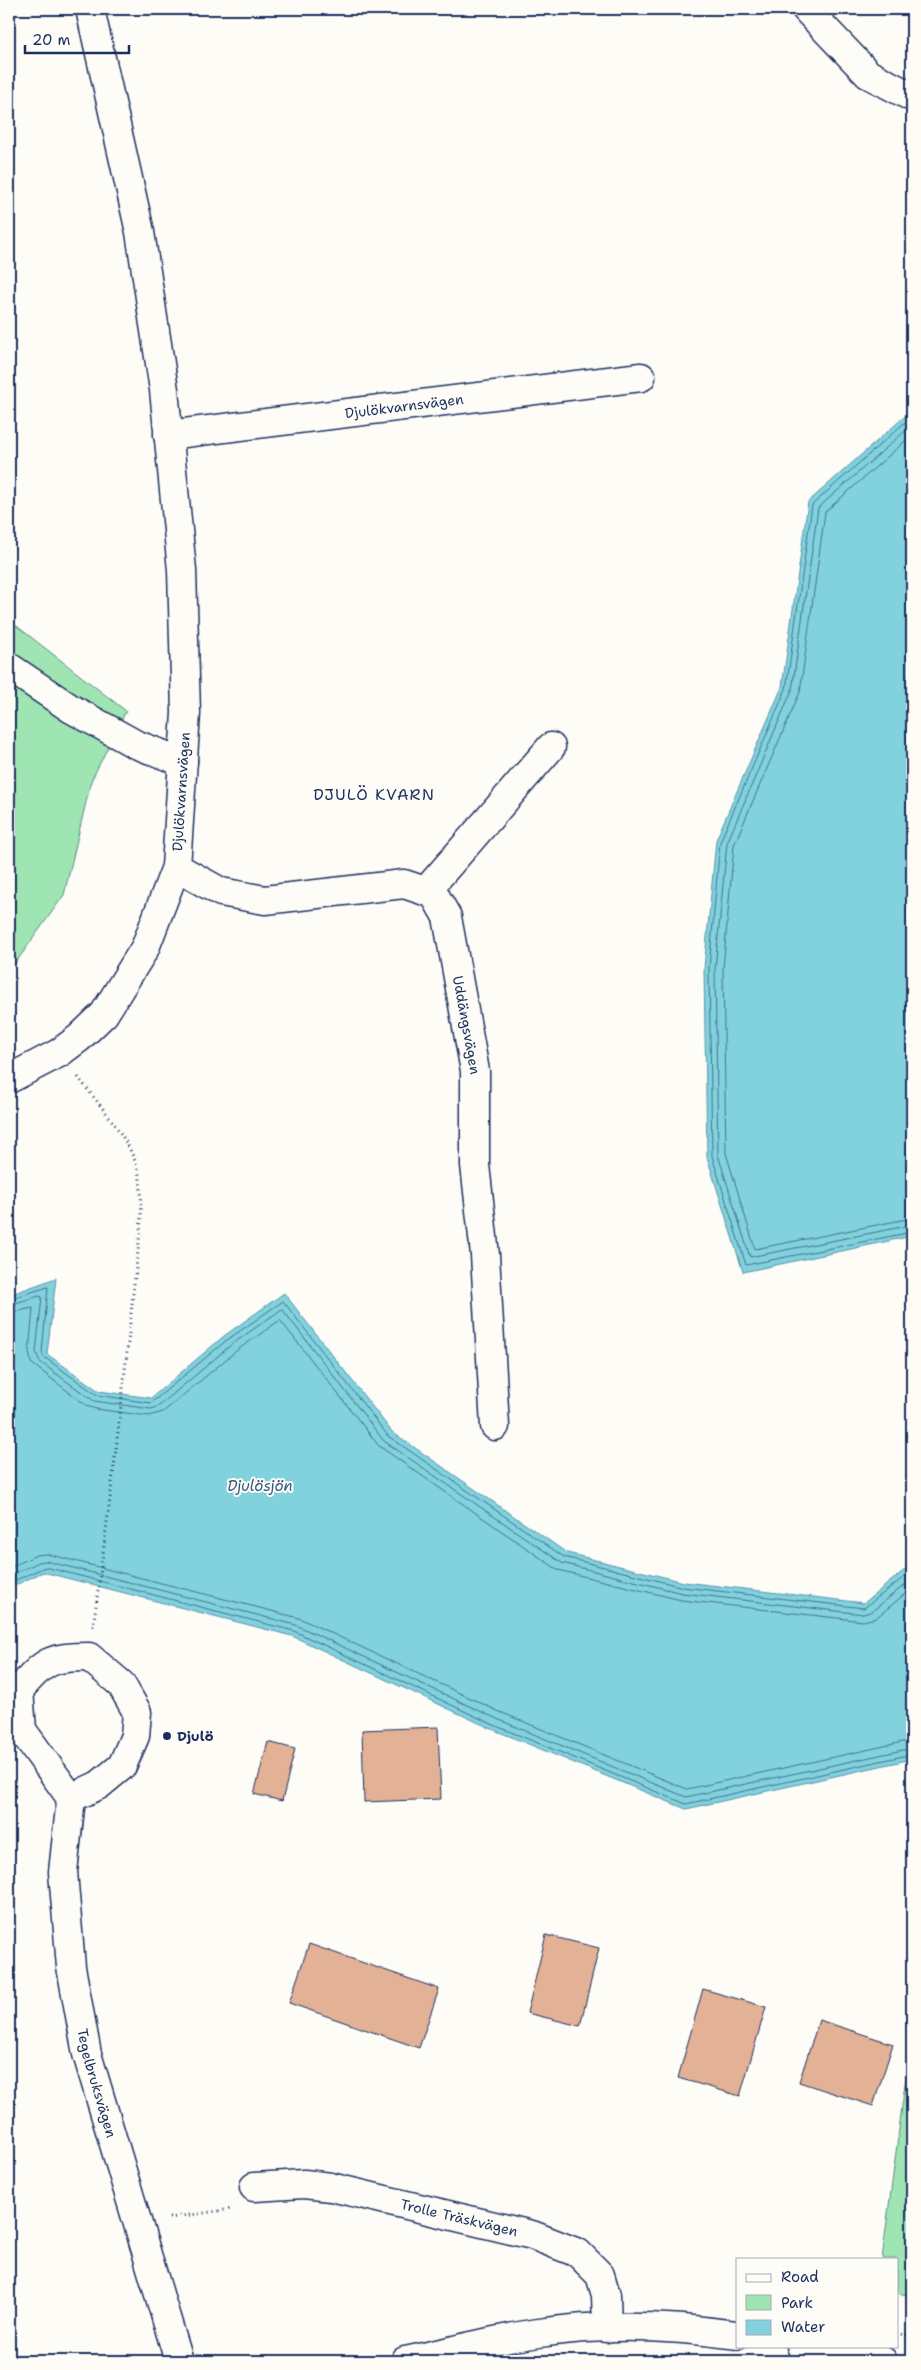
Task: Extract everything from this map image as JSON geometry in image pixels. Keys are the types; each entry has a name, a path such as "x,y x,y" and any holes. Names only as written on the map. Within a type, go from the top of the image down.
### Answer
{"street":[{"name":"Djulökvarnsvägen","path":"9,1079 59,1053 79,1038 104,1014 145,948 176,867 186,713 182,570 164,390 140,232 92,9"},
{"path":"806,9 868,74 912,97"},
{"name":"Djulökvarnsvägen","path":"168,435 641,377"},
{"path":"9,667 70,708 134,744 183,762"},
{"path":"426,892 550,747"},
{"name":"Uddängsvägen","path":"176,867 221,892 265,900 404,884 434,894 447,917 475,1071 475,1165 485,1254 495,1426"},
{"path":"66,1657 89,1657 121,1684 137,1712 135,1736 122,1766 99,1785 71,1798 22,1730 19,1690 42,1665 66,1657"},
{"name":"Tegelbruksvägen","path":"71,1798 63,1872 71,1967 87,2054 179,2361"},
{"name":"Trolle Träskvägen","path":"254,2187 304,2184 331,2187 532,2235 566,2248 586,2260 600,2275 606,2295 607,2328"},
{"path":"405,2361 540,2332 607,2328 704,2330 736,2335"},
{"path":"812,2348 883,2361"}],"path":[{"path":"59,1053 120,1134 132,1154 140,1180 140,1215 121,1419 89,1657"},
{"path":"138,2227 178,2216 254,2206 254,2187"},
{"path":"898,2334 912,2336"}],"green space":[{"path":"9,620 126,711 91,781 64,895 9,972"},
{"path":"912,2030 912,2296 898,2293 898,2258 882,2258"}],"water":[{"path":"912,410 912,1236 743,1272 707,1157 704,969 716,840 782,687 808,502"},
{"name":"Djulösjön","path":"56,1278 47,1354 99,1391 151,1398 224,1336 284,1293 392,1432 567,1553 684,1582 864,1603 912,1564 912,1759 686,1809 492,1729 292,1636 43,1572 9,1588 9,1295"}],"building":[{"path":"438,1727 441,1799 364,1802 362,1730"},
{"path":"268,1742 295,1749 282,1801 254,1794"},
{"path":"546,1935 599,1948 580,2026 527,2013"},
{"path":"309,1944 439,1989 419,2048 289,2003"},
{"path":"703,1989 766,2007 740,2096 678,2078"},
{"path":"819,2020 893,2044 873,2106 799,2082"}],"place":[{"name":"Djulö","path":"167,1736"}],"district":[{"name":"DJULÖ KVARN","path":"374,794"}]}
